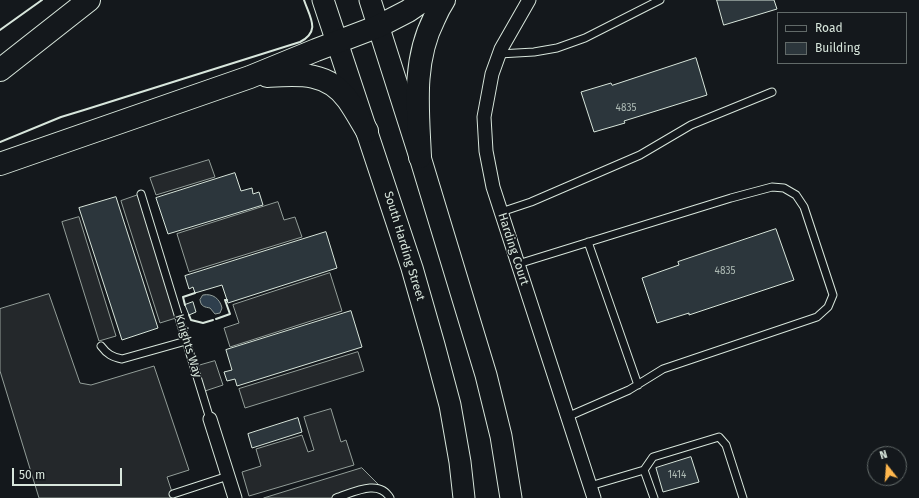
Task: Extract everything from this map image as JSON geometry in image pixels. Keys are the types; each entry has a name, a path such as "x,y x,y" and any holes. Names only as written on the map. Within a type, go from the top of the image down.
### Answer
{"highway":[{"path":"0,70 89,0"},
{"path":"0,164 250,77 379,26 408,11 424,0"},
{"path":"420,158 417,89 421,54 429,28 444,0"},
{"path":"250,77 291,74 325,79 348,99 367,131"}],"main road":[{"name":"South Harding Street","path":"323,0 412,268 450,405 460,462 464,498"},
{"path":"370,0 486,375 501,436 511,498"}],"street":[{"name":"Harding Court","path":"529,0 499,54 492,74 484,117 486,151 493,187 592,492"},
{"name":"Knights Way","path":"210,419 235,498"}],"lane":[{"path":"499,54 534,52 557,48 585,38 660,0"},
{"path":"501,212 531,202 640,155 691,125 772,92"},
{"path":"518,264 731,198 772,187 784,188 796,195 804,207 833,295 828,307 817,317 663,369 638,385 598,405 568,417"},
{"name":"Knights Way","path":"140,194 210,419"},
{"path":"588,242 638,385"},
{"path":"101,346 106,353 113,357 122,359 186,340"},
{"path":"592,492 644,470 653,457 719,437 726,445 743,498"},
{"path":"644,470 654,498"},
{"path":"173,494 228,476"},
{"path":"336,498 370,488 379,488 387,493 390,498"}],"shaded area":[{"path":"209,160 215,177 156,195 150,178"},
{"path":"141,194 179,317 160,323 121,201"},
{"path":"278,202 284,220 295,217 302,237 189,272 177,234"},
{"path":"79,217 116,336 99,341 62,222"},
{"path":"330,273 342,311 230,347 224,328 239,323 233,305"},
{"path":"49,294 80,383 91,385 154,366 189,470 167,477 174,498 39,498 0,371 0,309"},
{"path":"358,352 364,371 245,408 239,389"},
{"path":"215,361 223,385 202,392 194,367"},
{"path":"331,409 341,442 346,440 354,465 249,496 242,472 261,466 256,449 302,435 308,452 314,450 304,417"},
{"path":"362,468 387,493 379,488 336,498 264,498"}],"water":[{"path":"203,295 210,295 218,299 222,308 220,313 215,314 210,308 202,305 200,300"}],"building":[{"path":"717,0 774,0 777,9 724,25"},
{"path":"696,58 707,95 594,132 581,92 611,83 612,85"},
{"path":"235,173 241,191 252,188 253,194 259,192 263,205 168,234 156,198"},
{"path":"116,197 158,328 122,340 79,208"},
{"path":"776,229 794,280 689,315 689,313 657,323 642,278 679,265 678,262"},
{"path":"326,232 337,268 228,303 222,285 195,293 193,287 189,289 185,276"},
{"path":"193,302 196,312 189,315 185,305"},
{"path":"351,311 362,347 237,386 235,379 227,381 224,372 232,370 226,350"},
{"path":"298,418 302,432 252,448 248,434"},
{"path":"691,457 699,482 663,492 656,468"}],"wall":[{"path":"0,30 42,0"},
{"path":"0,142 61,117 300,42 306,38 312,29 311,18 304,0"},
{"path":"185,305 183,297 195,293"},
{"path":"216,319 230,314 225,300 227,300"},
{"path":"189,315 191,320 203,323 213,320"}]}
